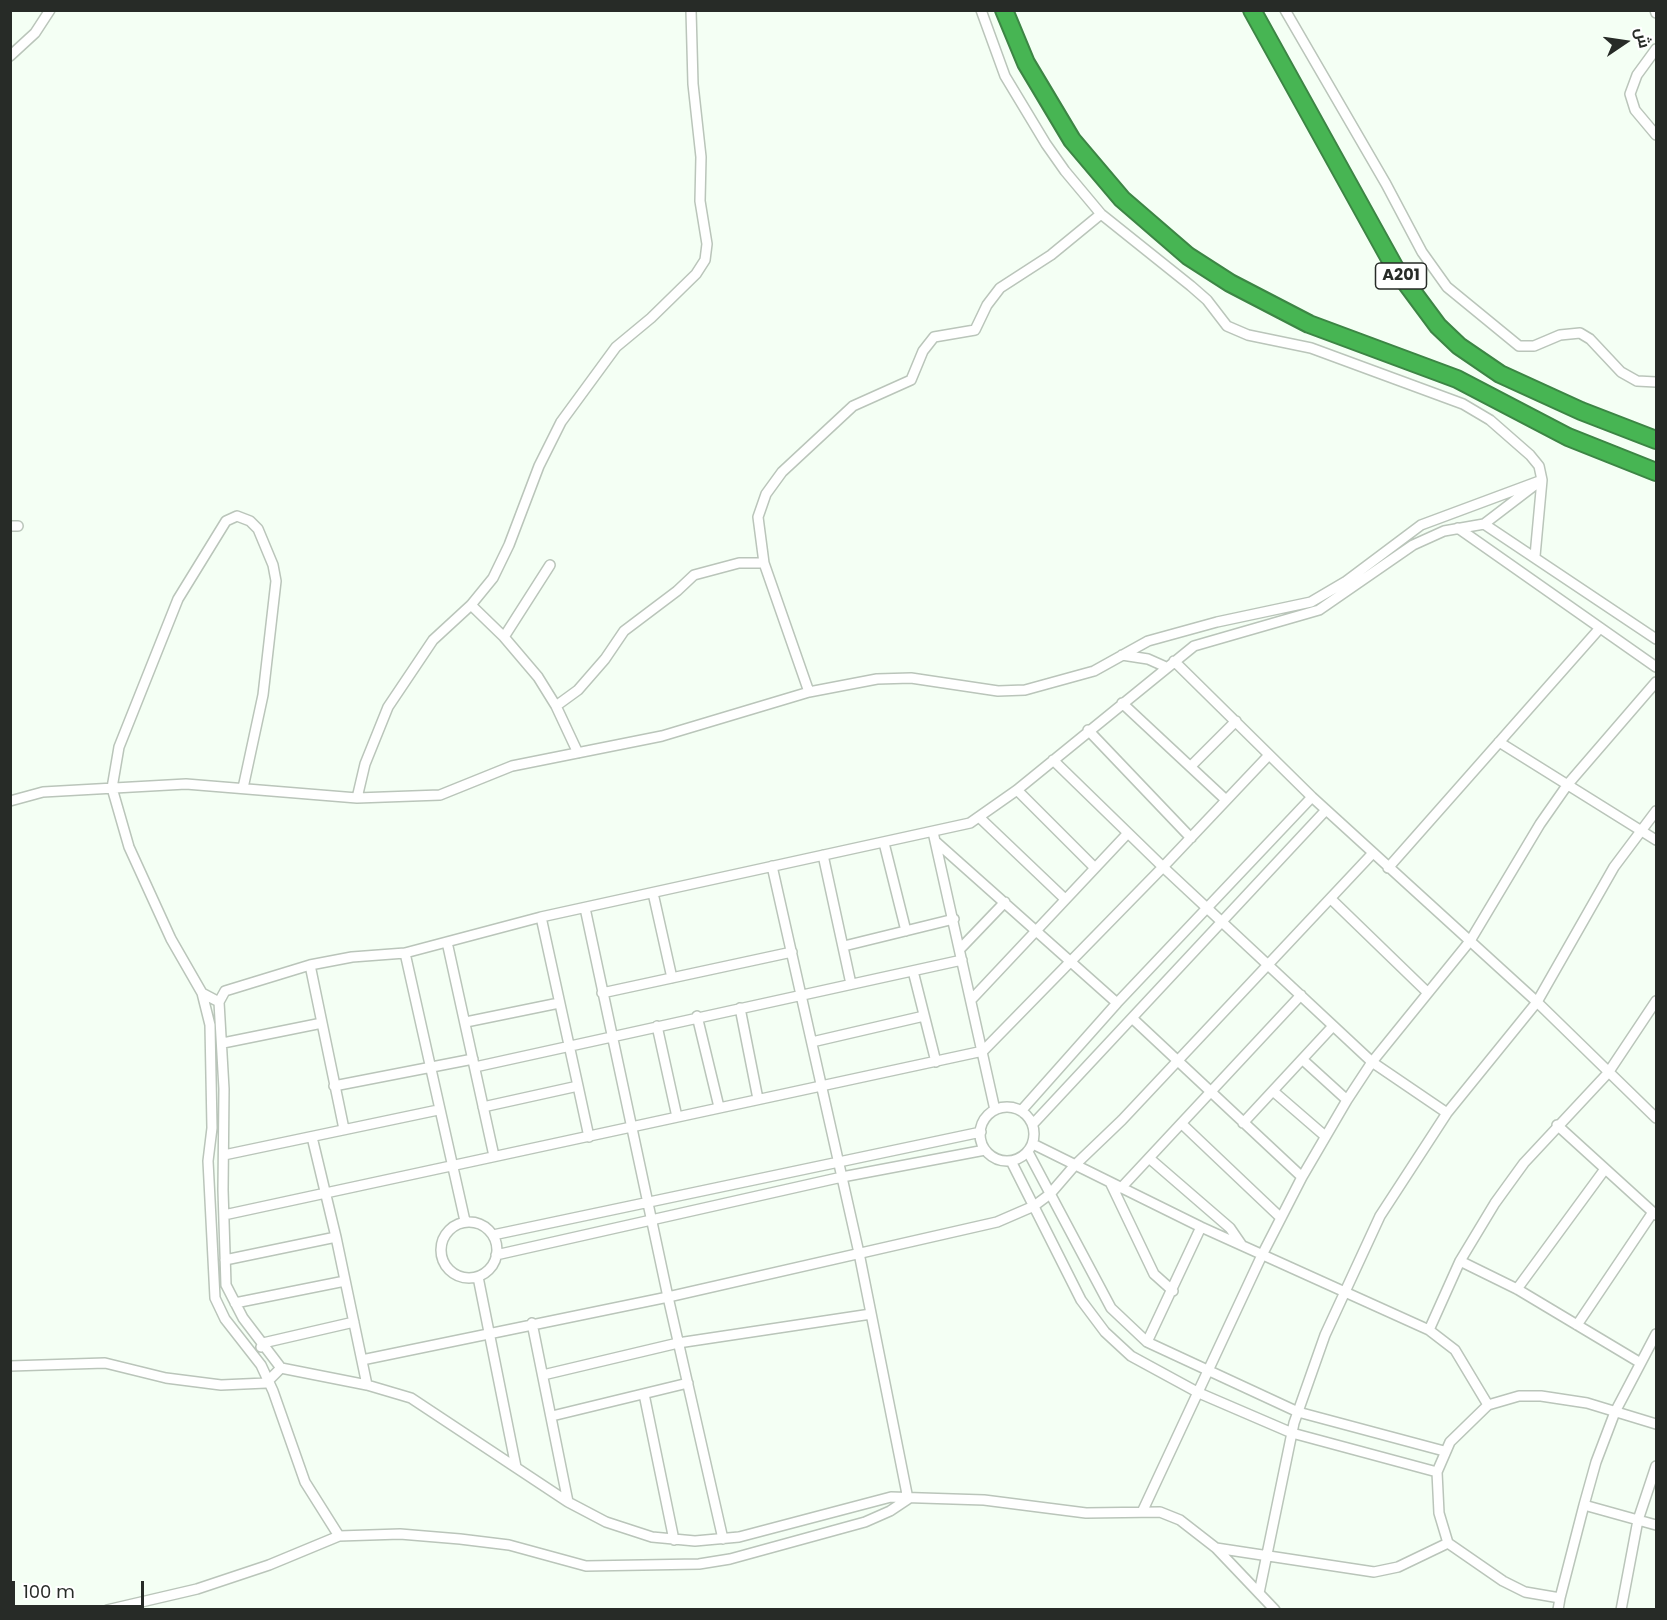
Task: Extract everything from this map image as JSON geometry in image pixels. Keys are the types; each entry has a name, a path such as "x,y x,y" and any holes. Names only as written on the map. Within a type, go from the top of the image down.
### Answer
{"highway":[{"path":"1004,10 1026,63 1072,140 1122,199 1188,256 1230,283 1309,324 1457,379 1568,437 1656,472"},
{"name":"A201","path":"1252,10 1395,268 1438,326 1459,346 1500,374 1581,411 1656,440"}],"street":[{"path":"10,56 35,33 50,10"},
{"path":"357,798 365,764 388,707 433,640 471,605 487,587 501,565 538,466 561,422 616,347 651,318 696,274 705,260 707,244 700,201 701,157 693,84 691,10"},
{"path":"981,10 1005,76 1019,100 1046,144 1101,214 1191,286 1232,329 1257,338 1311,348 1463,404 1490,420 1530,455 1539,466 1542,480 1535,556"},
{"path":"1285,10 1386,184 1422,252 1447,287 1518,346 1534,346 1560,335 1580,333 1590,339 1621,372 1637,381 1656,382"},
{"path":"1656,50 1636,75 1630,94 1635,110 1656,135"},
{"path":"809,692 765,563 758,527 758,511 766,494 782,472 853,406 911,380 923,351 934,337 953,336 977,328 987,305 1000,288 1051,255 1101,214"},
{"path":"1275,1610 1216,1548 1180,1520 1160,1512 1143,1510 1086,1513 984,1500 891,1497 723,1539 652,1538 606,1522 568,1502 411,1398 367,1385 281,1368 235,1304 226,1285 223,1043 219,1002 225,990 310,965 352,957 405,953 541,917 772,866 884,843 934,837 980,818 1170,664 1204,641 1319,610 1413,545 1431,535 1484,524 1542,480"},
{"path":"10,801 43,792 186,783 357,798 447,794 498,770 662,736 809,692 894,677 971,685 998,691 1025,690 1094,671 1148,641 1217,622 1311,602 1345,582 1421,525 1542,480"},
{"path":"243,788 263,695 276,581 273,565 258,529 250,521 237,516 226,521 178,599 119,747 112,788 133,856 171,939 202,993 210,1025 212,1128 208,1161 214,1290 225,1319 256,1357 270,1382 304,1482 339,1536"},
{"path":"1484,524 1656,639"},
{"path":"1458,528 1656,667"},
{"path":"556,706 578,690 605,659 624,631 678,591 694,575 739,563 765,563"},
{"path":"504,637 550,565"},
{"path":"471,605 504,637 534,672 556,706 578,753"},
{"path":"1388,868 1600,628"},
{"path":"1122,655 1170,664 1236,721 1372,854 1537,1002 1656,1118"},
{"path":"1143,1510 1199,1393 1207,1368 1262,1255 1302,1177 1347,1100 1372,1062 1470,942 1540,824 1568,784 1656,682"},
{"path":"1122,703 1226,800"},
{"path":"1191,766 1236,721"},
{"path":"1088,730 1191,838"},
{"path":"1499,742 1656,840"},
{"path":"224,1215 983,1051 1269,755"},
{"path":"1053,760 1163,867 1372,1062 1448,1113"},
{"path":"1017,790 1094,867"},
{"path":"1021,1111 1117,1003 1312,797"},
{"path":"1326,810 1033,1124 1030,1148 1050,1194 1111,1308 1147,1342 1298,1412 1444,1451"},
{"path":"1259,1593 1265,1556 1298,1412 1342,1293 1380,1216 1448,1113 1537,1002 1614,867 1656,811"},
{"path":"980,818 1065,899"},
{"path":"971,1000 1128,833"},
{"path":"934,837 1117,1003"},
{"path":"934,837 995,1110"},
{"path":"884,843 906,931"},
{"path":"362,1360 532,1323 668,1297 997,1222 1034,1206 1050,1194 1075,1165 1179,1060 1372,854"},
{"path":"823,855 851,984"},
{"path":"772,866 859,1253 908,1499"},
{"path":"653,893 672,978"},
{"path":"1331,899 1427,992"},
{"path":"960,949 1005,902"},
{"path":"585,908 678,1343 723,1539"},
{"path":"541,917 589,1137"},
{"path":"844,946 954,919"},
{"path":"447,942 494,1156"},
{"path":"602,993 792,952"},
{"path":"405,953 438,1110 465,1221"},
{"path":"334,1086 430,1067 474,1063 568,1045 962,960"},
{"path":"310,965 344,1130"},
{"path":"913,972 936,1062"},
{"path":"202,993 219,1002"},
{"path":"1121,1188 1301,995"},
{"path":"1430,1330 1460,1261 1495,1203 1524,1162 1608,1073 1656,1001"},
{"path":"466,1022 559,1003"},
{"path":"740,1008 758,1099"},
{"path":"1648,1014 1656,1022"},
{"path":"697,1016 719,1107"},
{"path":"812,1042 924,1016"},
{"path":"1132,1018 1179,1060 1210,1094 1302,1177"},
{"path":"223,1043 322,1023"},
{"path":"657,1026 677,1117"},
{"path":"1244,1123 1333,1026"},
{"path":"1303,1060 1347,1100"},
{"path":"483,1107 578,1086"},
{"path":"1273,1090 1325,1136"},
{"path":"1033,1124 1021,1111 1005,1107 995,1110 985,1119 981,1132 985,1150 992,1156 1011,1161 1081,1300 1106,1332 1131,1356 1199,1393 1292,1433 1437,1472"},
{"path":"224,1155 438,1110"},
{"path":"1182,1124 1281,1218"},
{"path":"1557,1125 1655,1214 1576,1325"},
{"path":"493,1235 647,1200 981,1132"},
{"path":"312,1137 367,1385"},
{"path":"1030,1148 1075,1165 1342,1293 1430,1330 1455,1350 1488,1405"},
{"path":"1011,1161 1030,1148"},
{"path":"496,1255 842,1177 985,1150"},
{"path":"1149,1158 1230,1228 1242,1246"},
{"path":"1517,1289 1605,1169"},
{"path":"1110,1182 1154,1274 1173,1291"},
{"path":"465,1221 477,1223 493,1235 496,1255 493,1264 478,1277 461,1277 452,1273 441,1256 441,1246 447,1231 465,1221"},
{"path":"1147,1342 1173,1291 1201,1227"},
{"path":"225,1260 336,1237"},
{"path":"1460,1261 1517,1289 1640,1362"},
{"path":"478,1277 516,1467"},
{"path":"235,1304 345,1281"},
{"path":"543,1375 678,1343 871,1314"},
{"path":"263,1343 354,1322"},
{"path":"532,1323 568,1502"},
{"path":"1558,1610 1596,1462 1615,1412 1656,1334"},
{"path":"256,1357 263,1343"},
{"path":"10,1366 105,1363 193,1383 220,1385 270,1382 281,1368"},
{"path":"552,1416 688,1383"},
{"path":"644,1394 674,1540"},
{"path":"1560,1598 1525,1592 1503,1581 1448,1543 1439,1514 1437,1472 1444,1451 1450,1442 1488,1405 1519,1396 1541,1396 1587,1403 1656,1424"},
{"path":"1621,1610 1638,1520 1656,1467"},
{"path":"107,1610 196,1589 269,1565 339,1536 400,1534 460,1539 509,1545 586,1566 699,1564 730,1559 865,1522 890,1511 908,1499"},
{"path":"1584,1505 1656,1525"},
{"path":"1216,1548 1331,1567 1385,1571 1448,1543"}]}
